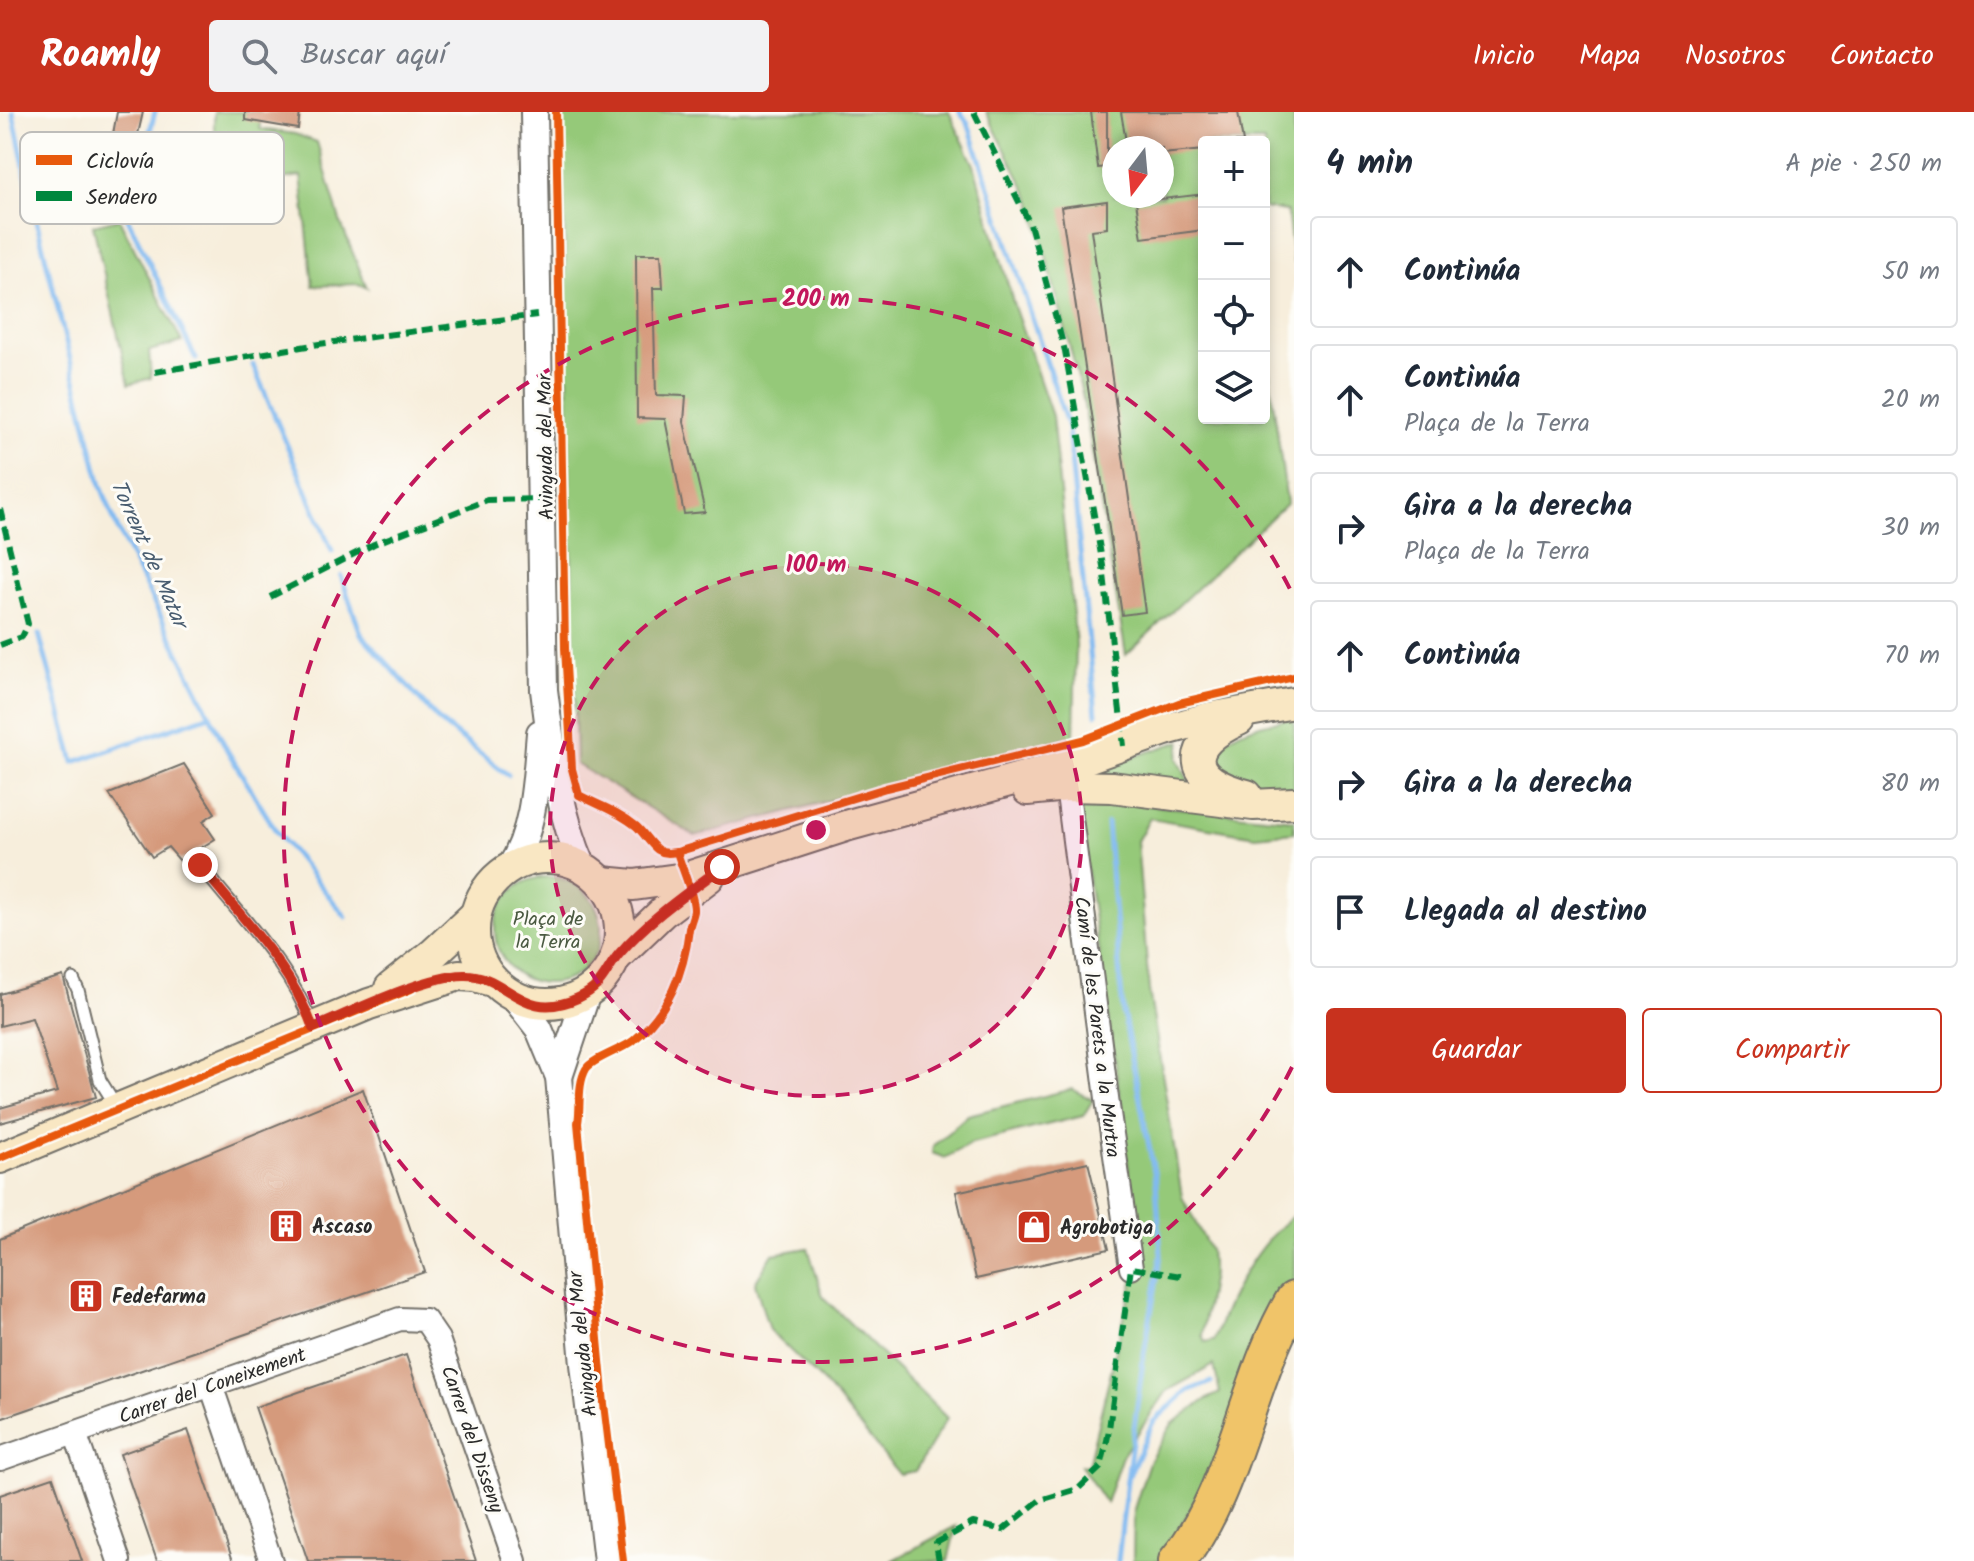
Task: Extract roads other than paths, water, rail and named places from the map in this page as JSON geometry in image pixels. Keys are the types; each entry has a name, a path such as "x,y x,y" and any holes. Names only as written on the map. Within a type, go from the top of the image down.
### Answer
{"highway":[{"path":"1177,1561 1188,1548 1217,1490 1258,1375 1279,1325 1294,1300"}],"main road":[{"path":"369,1004 434,953 475,915 490,885 524,861 547,858 569,861 592,874 634,885 685,878 834,829 1064,766 1165,730 1209,718 1294,703"},
{"path":"1259,711 1217,730 1206,739 1201,749 1201,768 1206,777 1217,785 1288,803"},
{"path":"942,800 1067,786 1112,787 1253,805 1288,803"},
{"path":"0,1158 369,1004 459,975 475,976 536,1004 566,1002 587,993 605,977 617,956 663,912 722,867"},
{"path":"592,874 614,900 620,920 617,956"},
{"path":"475,915 476,950 503,989"}],"street":[{"name":"Avinguda del Mar","path":"510,868 520,852 535,783 544,690 534,112"},
{"name":"Avinguda del Mar","path":"544,690 557,785 568,829 592,874"},
{"name":"Camí de les Parets a la Murtra","path":"1067,786 1131,1268"},
{"name":"Avinguda del Mar","path":"503,989 545,1039 559,1077 584,1364 607,1561"},
{"name":"Avinguda del Mar","path":"559,1077 587,993"},
{"name":"Carrer del Coneixement","path":"0,1459 400,1319 414,1317 425,1320"},
{"name":"Carrer del Disseny","path":"425,1320 433,1327 438,1339 515,1561"},
{"path":"211,1385 271,1561"},
{"path":"75,1433 119,1561"}],"lane":[{"path":"200,865 291,980 304,1001 313,1028"},
{"path":"73,979 100,1080 118,1109"}],"waterway":[{"name":"Torrent de Matar","path":"13,112 20,146"},
{"path":"150,132 155,112"},
{"path":"960,112 968,123 1068,427 1096,714"},
{"name":"Torrent de Matar","path":"37,224 101,486 118,530 227,750 276,831 346,917"},
{"path":"130,224 196,359"},
{"path":"253,365 332,551"},
{"path":"341,576 361,634 439,721 508,775"},
{"path":"39,634 74,762 210,715"},
{"path":"1107,823 1123,1012 1156,1182 1161,1255 1127,1480"},
{"path":"1118,1561 1127,1480 1153,1422 1187,1391 1211,1382"}],"place":[{"name":"Ascaso","path":"286,1226"},
{"name":"Agrobotiga","path":"1034,1227"},
{"name":"Fedefarma","path":"86,1296"}],"park label":[{"name":"Plaça de la Terra","path":"548,930"}]}
